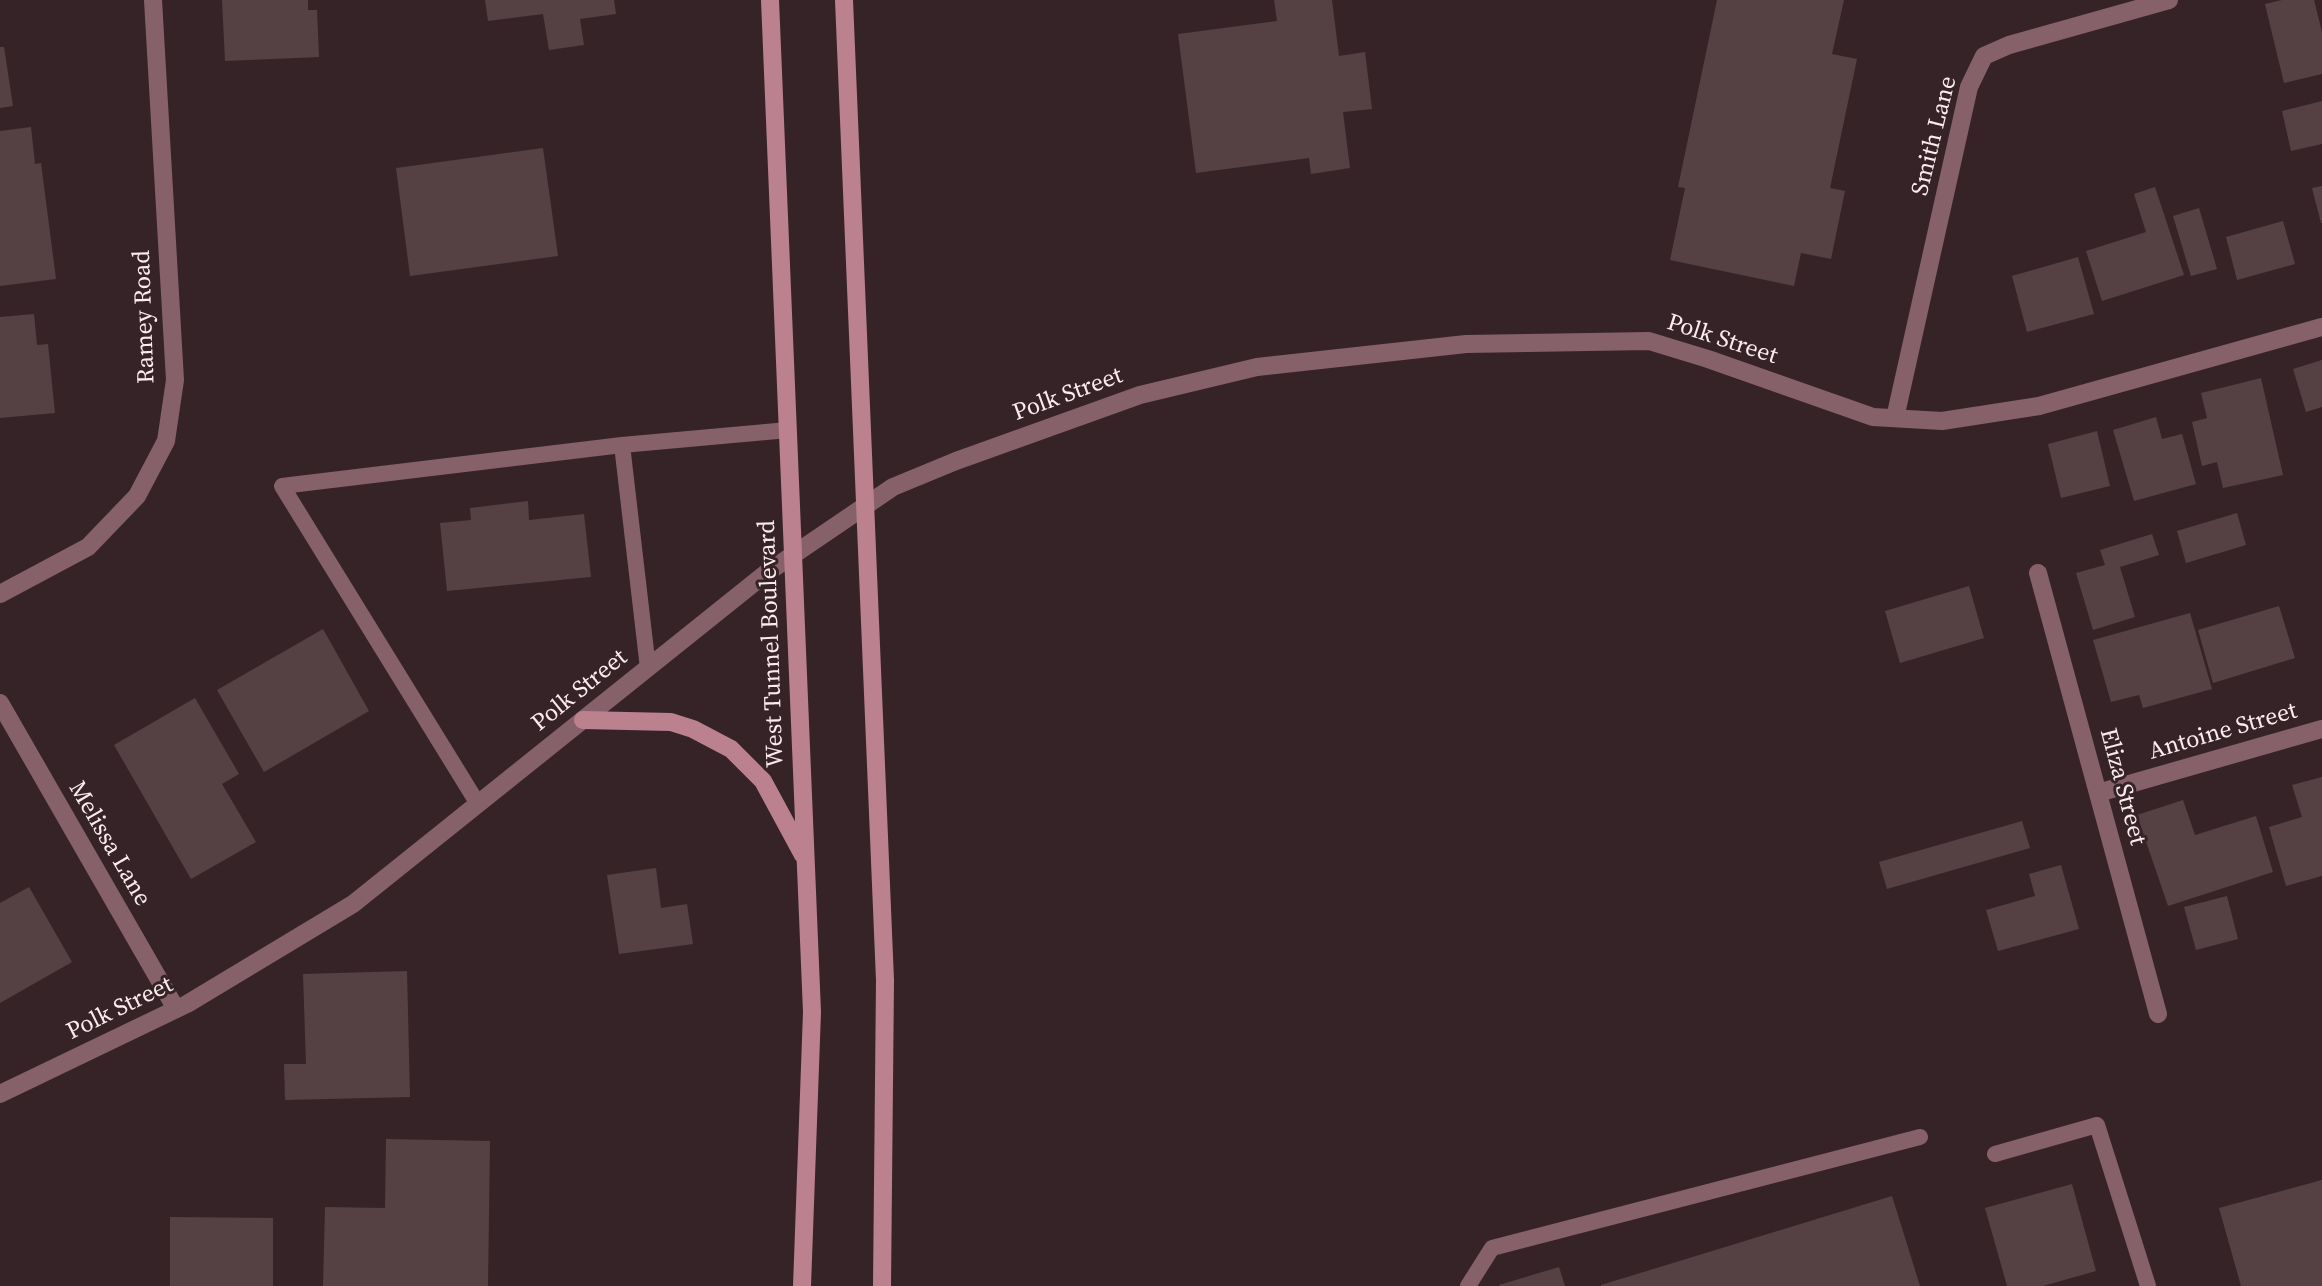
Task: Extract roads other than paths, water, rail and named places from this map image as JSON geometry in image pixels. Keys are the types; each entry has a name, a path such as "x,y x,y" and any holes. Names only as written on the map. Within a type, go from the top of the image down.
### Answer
{"main road":[{"name":"West Tunnel Boulevard","path":"770,0 812,1012 802,1286"},
{"path":"844,0 884,980 882,1286"},
{"path":"583,720 671,722 693,729 731,750 763,781 806,861"}],"street":[{"name":"Ramey Road","path":"0,594 88,547 137,496 166,441 175,380 153,0"},
{"name":"Smith Lane","path":"1895,418 1969,87 1984,56 2009,45 2169,0"},
{"name":"Polk Street","path":"0,1094 177,1009 353,904 765,574 893,487 956,461 1140,396 1257,368 1466,344 1648,341 1872,416 1942,421 2039,406 2322,327"},
{"name":"Eliza Street","path":"2038,573 2158,1014"},
{"name":"Melissa Lane","path":"0,703 177,1009"},
{"name":"Antoine Street","path":"2098,793 2322,729"}],"lane":[{"path":"478,804 282,486 622,445 788,430"},
{"path":"622,445 648,668"},
{"path":"1995,1154 2097,1125 2148,1286"},
{"path":"1468,1286 1492,1248 1920,1137"}]}
